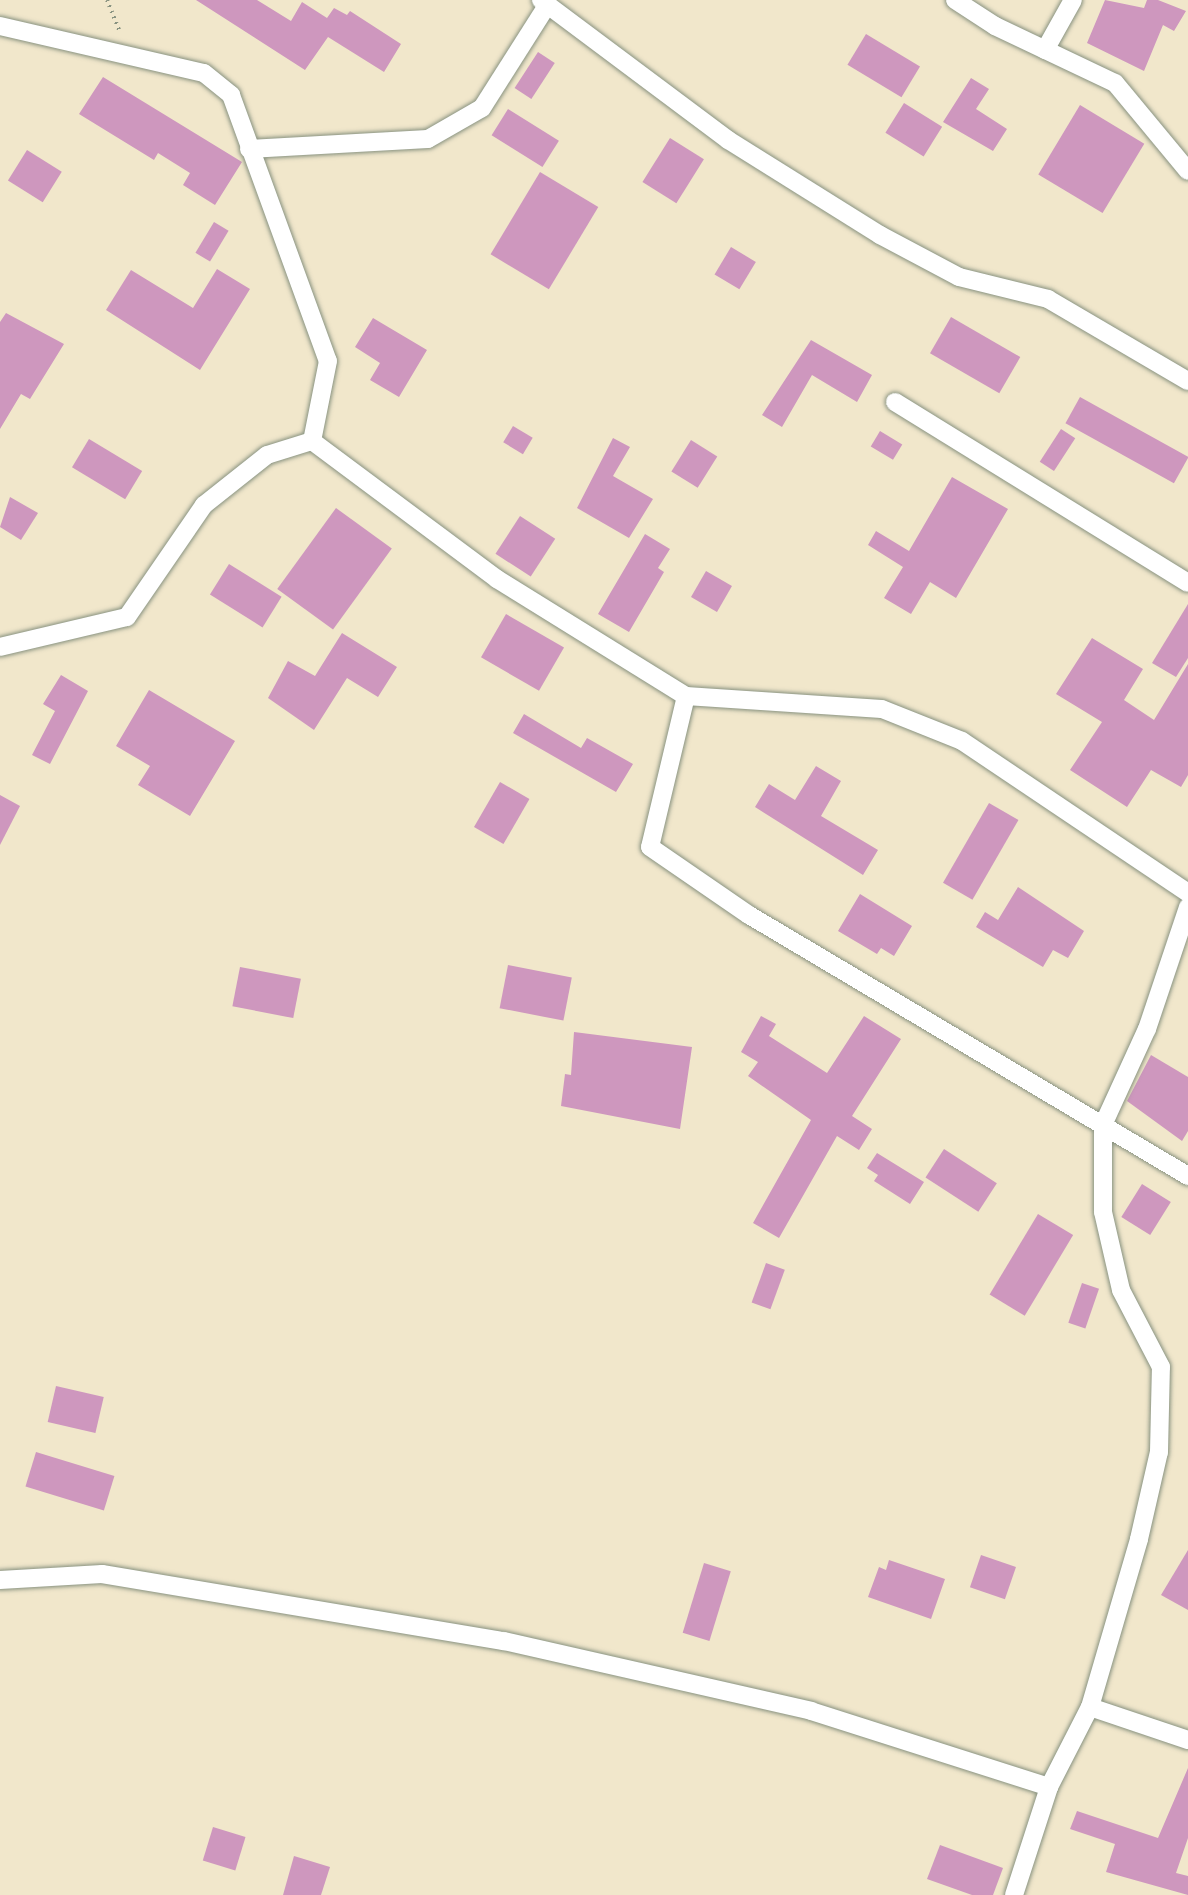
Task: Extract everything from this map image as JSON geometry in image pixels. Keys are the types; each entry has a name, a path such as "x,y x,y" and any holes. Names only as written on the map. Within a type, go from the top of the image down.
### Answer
{"street":[{"path":"955,0 1046,50 1115,83 1188,171"},
{"path":"1046,50 1073,0"},
{"path":"249,148 428,139 482,108 544,2 728,140 880,235 959,277 1048,299 1188,381"},
{"path":"0,26 204,72 231,95 328,361 312,441"},
{"path":"896,402 1188,583"},
{"path":"0,647 127,617 204,505 267,454 312,441"},
{"path":"312,441 498,579 686,696 892,713 962,741 1188,893"},
{"path":"686,696 650,847 749,915 1188,1176"},
{"path":"1014,1895 1049,1787 1090,1707 1159,1452 1161,1367 1121,1290 1103,1212 1103,1125 1147,1029 1188,907"},
{"path":"0,1580 102,1574 504,1641 811,1711 1049,1787"},
{"path":"1090,1707 1188,1740"}],"path":[{"path":"107,0 129,56"}],"building":[{"path":"196,0 257,0 291,21 302,2 327,18 334,8 347,15 350,11 401,44 384,72 328,37 305,70"},
{"path":"1105,0 1144,8 1147,0 1158,0 1186,11 1174,31 1163,25 1144,71 1087,43"},
{"path":"866,34 920,66 901,97 847,65"},
{"path":"538,52 555,63 531,99 515,88"},
{"path":"103,77 242,162 215,205 183,185 190,173 158,153 154,160 79,114"},
{"path":"971,78 989,89 976,109 1007,129 993,151 943,122"},
{"path":"904,103 942,127 924,157 885,133"},
{"path":"1080,105 1144,144 1103,213 1038,174"},
{"path":"508,109 559,141 542,167 492,135"},
{"path":"670,138 704,159 676,203 642,182"},
{"path":"27,150 62,172 43,202 8,181"},
{"path":"540,172 598,207 549,289 491,254"},
{"path":"214,222 229,231 210,262 195,253"},
{"path":"731,247 756,262 739,289 715,274"},
{"path":"217,269 250,289 200,370 106,310 131,270 193,308"},
{"path":"6,313 64,344 30,399 21,394 0,429 0,322"},
{"path":"951,317 1020,357 999,393 930,353"},
{"path":"373,318 427,350 399,397 370,380 380,363 355,347"},
{"path":"811,340 872,375 857,402 812,375 782,427 762,415"},
{"path":"1080,397 1188,457 1174,483 1065,423"},
{"path":"513,426 533,438 523,454 503,442"},
{"path":"1061,429 1075,438 1054,471 1040,462"},
{"path":"880,431 902,444 893,460 871,446"},
{"path":"613,438 630,447 613,476 653,499 629,538 577,508"},
{"path":"89,439 142,471 125,499 72,467"},
{"path":"691,440 717,456 698,488 671,471"},
{"path":"952,477 1008,509 956,598 930,582 911,614 884,598 903,567 868,545 876,531 909,551"},
{"path":"10,497 38,513 21,540 0,527"},
{"path":"336,508 392,549 333,629 277,589"},
{"path":"520,516 555,539 531,577 495,554"},
{"path":"645,534 670,549 658,568 664,572 629,632 598,614"},
{"path":"229,564 282,597 263,627 210,595"},
{"path":"706,571 732,586 717,612 691,597"},
{"path":"1188,604 1188,658 1176,677 1152,663"},
{"path":"506,614 564,647 539,691 481,657"},
{"path":"342,633 397,667 378,697 347,678 314,730 268,698 288,661 315,676"},
{"path":"1092,638 1143,669 1124,700 1154,720 1188,664 1188,775 1181,787 1151,770 1127,807 1070,770 1102,722 1056,694"},
{"path":"61,675 88,691 50,764 32,755 55,711 43,704"},
{"path":"149,690 235,741 190,816 138,785 150,766 116,746"},
{"path":"524,714 581,748 587,738 633,764 616,792 513,733"},
{"path":"816,766 841,781 821,816 878,850 863,875 755,807 769,784 795,800"},
{"path":"500,782 529,799 503,844 474,827"},
{"path":"0,795 20,806 0,845"},
{"path":"989,803 1018,820 972,900 943,883"},
{"path":"1018,887 1084,931 1068,958 1053,950 1043,967 976,927 985,912 998,920"},
{"path":"860,894 912,926 894,956 881,948 877,954 838,931"},
{"path":"508,965 572,977 563,1021 500,1008"},
{"path":"240,967 301,979 293,1018 232,1006"},
{"path":"761,1016 776,1024 769,1036 827,1073 864,1016 901,1039 852,1116 872,1129 859,1150 837,1136 779,1238 753,1223 811,1120 748,1076 758,1062 741,1052"},
{"path":"574,1032 692,1047 680,1129 561,1106 565,1074 571,1075"},
{"path":"1151,1055 1188,1077 1188,1131 1182,1141 1127,1101"},
{"path":"944,1149 997,1183 978,1212 925,1178"},
{"path":"877,1153 924,1182 910,1204 874,1181 878,1175 867,1168"},
{"path":"1142,1184 1171,1202 1150,1235 1121,1217"},
{"path":"1038,1214 1073,1235 1025,1316 990,1295"},
{"path":"766,1263 785,1270 770,1309 752,1302"},
{"path":"1082,1283 1099,1289 1085,1329 1068,1323"},
{"path":"56,1386 104,1397 95,1433 48,1422"},
{"path":"36,1452 114,1476 104,1510 25,1486"},
{"path":"1188,1550 1188,1610 1161,1595"},
{"path":"981,1555 1016,1567 1005,1599 970,1587"},
{"path":"889,1560 945,1579 931,1619 868,1597 879,1567 886,1570"},
{"path":"704,1563 731,1571 709,1641 683,1633"},
{"path":"1188,1768 1188,1838 1176,1873 1188,1876 1188,1895 1106,1872 1115,1844 1070,1829 1077,1811 1158,1838"},
{"path":"213,1827 246,1837 235,1870 203,1860"},
{"path":"940,1845 1003,1868 993,1895 972,1895 927,1879"},
{"path":"294,1856 330,1867 321,1895 283,1895"}]}
